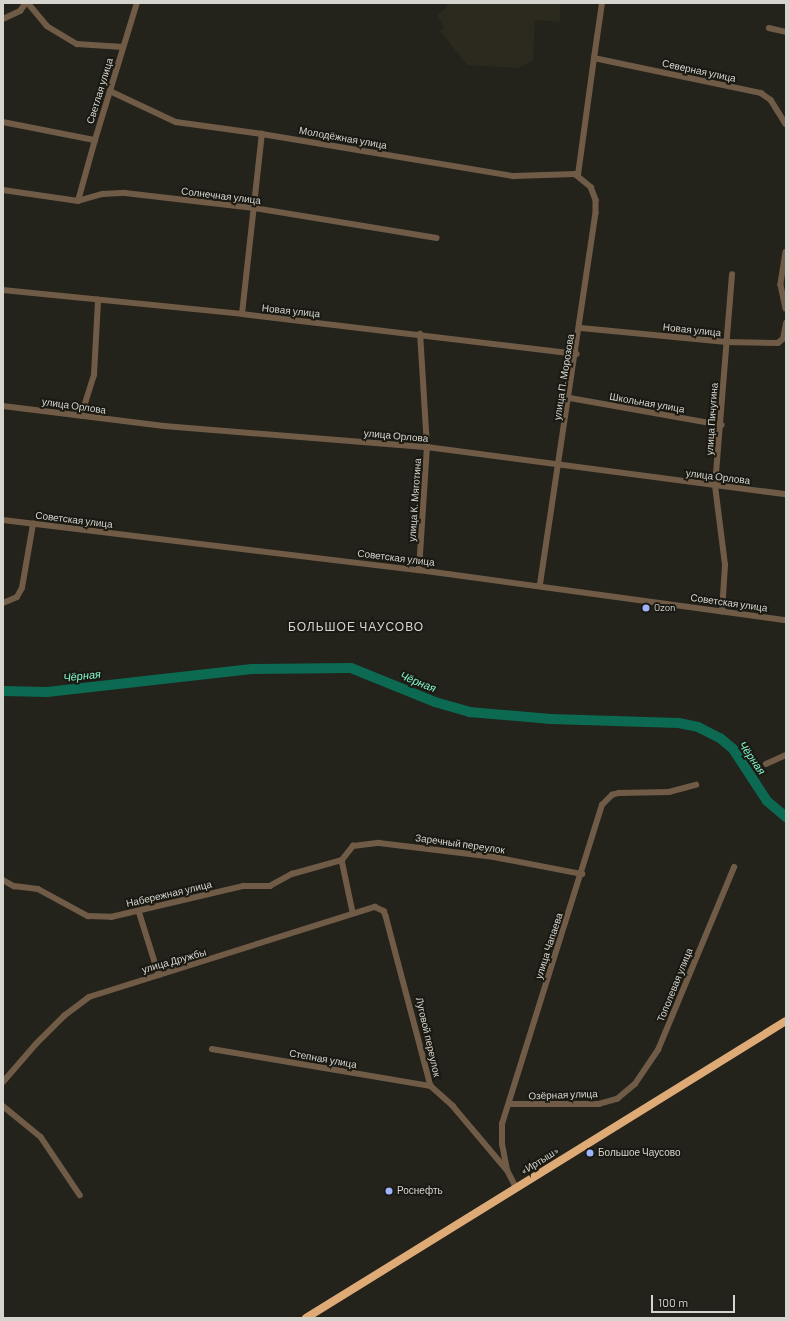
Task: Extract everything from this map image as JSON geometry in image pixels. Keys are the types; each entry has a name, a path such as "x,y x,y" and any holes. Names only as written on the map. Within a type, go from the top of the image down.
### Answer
{"highway":[{"name":"«Иртыш»","path":"306,1318 786,1021"}],"street":[{"path":"3,19 20,11 27,3"},
{"name":"Светлая улица","path":"27,3 47,26 77,44 123,47 78,202"},
{"path":"123,47 138,3"},
{"path":"578,175 602,3"},
{"path":"769,28 786,32"},
{"name":"Северная улица","path":"594,58 761,93 772,100 786,124"},
{"name":"Молодёжная улица","path":"110,91 176,122 262,134 514,176 578,175"},
{"path":"3,122 95,140"},
{"path":"242,314 262,134"},
{"name":"улица П. Морозова","path":"540,586 558,464 577,354 596,213 596,200 591,187 578,175"},
{"name":"Солнечная улица","path":"3,190 78,202 115,192 254,208 437,238"},
{"path":"786,252 781,285 786,308"},
{"name":"улица Пичугина","path":"722,612 724,565 715,486 722,425 726,342 732,275"},
{"name":"Новая улица","path":"3,290 242,314 420,334 577,354"},
{"path":"81,416 94,375 98,300"},
{"name":"Новая улица","path":"580,328 726,342 778,344 783,339 786,323"},
{"name":"улица К. Мяготина","path":"419,570 427,447 420,334"},
{"name":"Школьная улица","path":"570,398 722,425"},
{"name":"улица Орлова","path":"3,406 180,428 427,447 715,486 786,494"},
{"name":"Советская улица","path":"3,520 419,570 786,620"},
{"path":"3,603 17,597 22,588 33,524"},
{"path":"766,764 786,755"},
{"name":"улица Чапаева","path":"516,1188 507,1170 501,1134 508,1104 582,874 602,805 607,799 619,793 668,792 696,785"},
{"name":"Заречный переулок","path":"342,860 353,846 379,843 494,857 582,874"},
{"path":"342,860 353,912"},
{"name":"Набережная улица","path":"3,880 7,884 38,889 88,916 111,917 244,886 270,886 292,874 342,860"},
{"name":"Тополевая улица","path":"617,1099 635,1084 658,1050 734,867"},
{"name":"улица Дружбы","path":"3,1082 36,1044 78,1004 98,993 159,975 353,912 368,908 380,908"},
{"name":"Луговой переулок","path":"380,908 386,916 431,1086 453,1106 507,1170"},
{"path":"139,911 159,975"},
{"name":"Степная улица","path":"212,1049 431,1086"},
{"name":"Озёрная улица","path":"508,1104 588,1104 617,1099"},
{"path":"3,1106 41,1137 80,1195"}],"shaded area":[{"path":"446,3 560,3 560,22 535,20 533,60 519,68 467,65 440,31 444,27 437,15 447,7"}],"waterway":[{"name":"Чёрная","path":"3,691 47,692 252,669 351,668 435,702 469,712 551,719 679,723 698,727 720,738 733,749 767,801 786,817"}],"place":[{"name":"Ozon","path":"646,608"},
{"name":"Большое Чаусово","path":"590,1153"},
{"name":"Роснефть","path":"389,1191"}],"district":[{"name":"БОЛЬШОЕ ЧАУСОВО","path":"356,627"}]}
